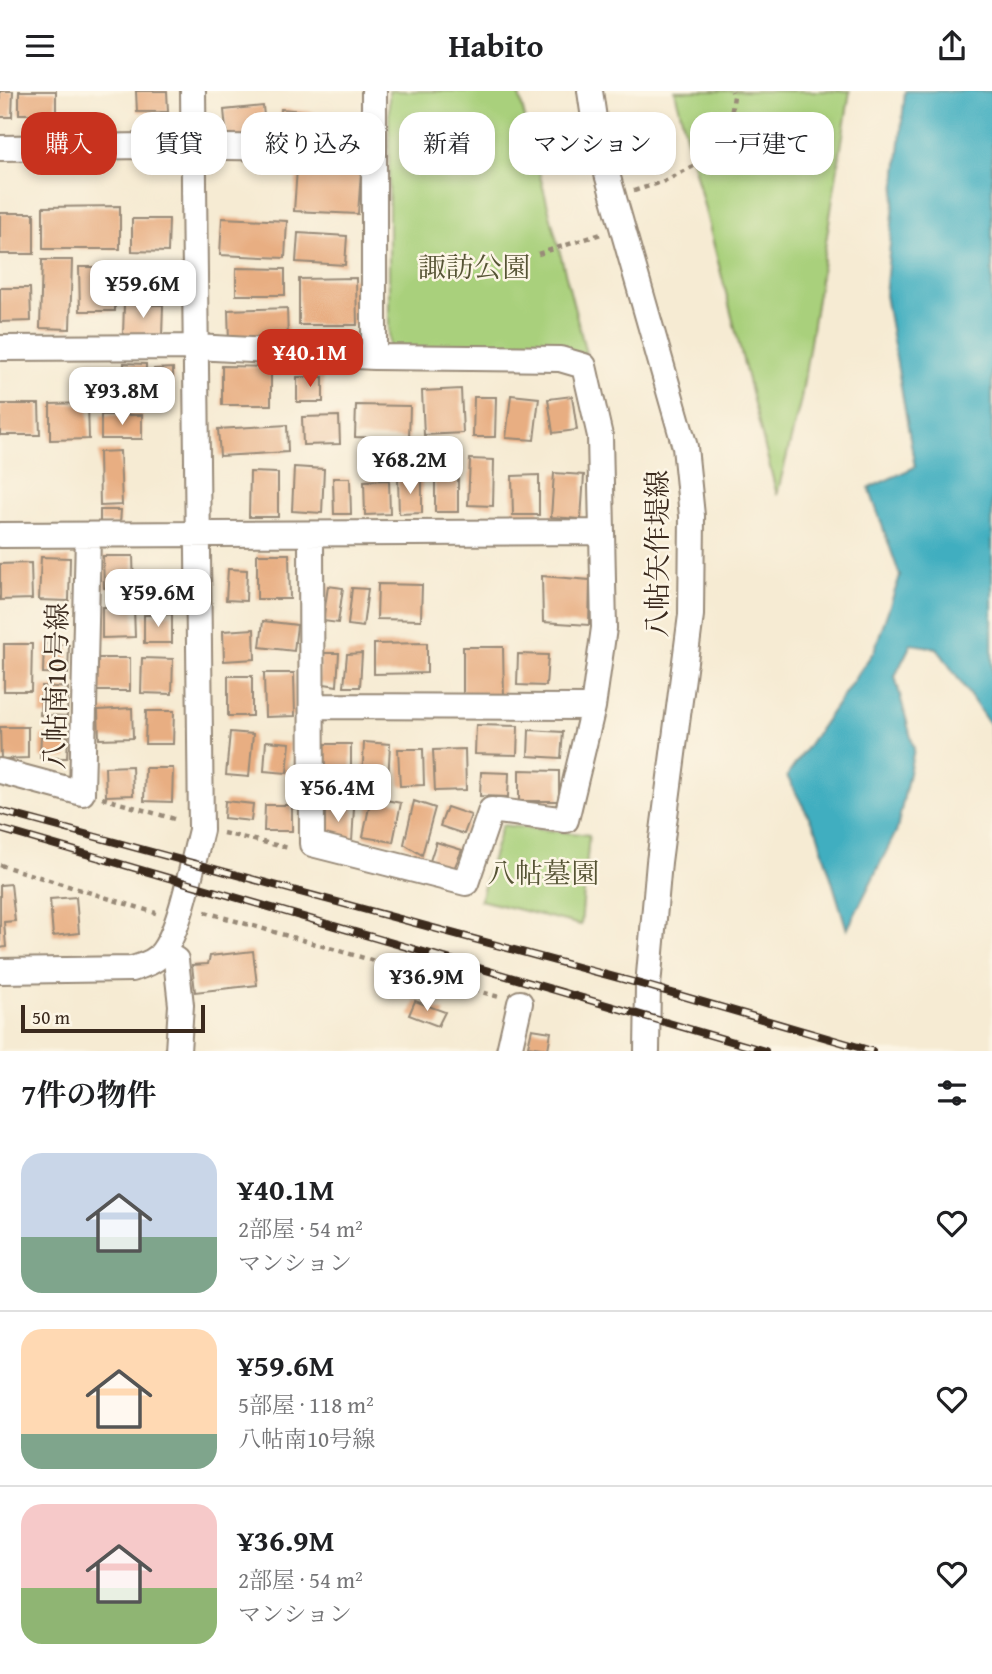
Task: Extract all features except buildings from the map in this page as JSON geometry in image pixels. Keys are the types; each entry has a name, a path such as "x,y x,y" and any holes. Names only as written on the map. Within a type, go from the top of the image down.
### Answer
{"street":[{"path":"193,91 193,112"},
{"path":"374,91 374,112"},
{"name":"八帖矢作堤線","path":"590,91 597,139 685,447 692,516 691,615 659,862 648,986 647,1051"},
{"path":"0,148 131,148"},
{"path":"0,971 132,968 149,964 163,952 174,932 201,830 193,175"},
{"path":"374,175 374,357"},
{"path":"0,348 196,347 374,357 560,359 584,366 600,436 604,628 593,707 566,820 491,810 466,884 312,844 311,535"},
{"path":"0,535 602,532"},
{"name":"八帖南10号線","path":"0,771 82,793 88,536"},
{"path":"312,706 593,707"},
{"path":"163,952 176,960 181,1005 178,1051"},
{"path":"509,1051 520,1003"}],"path":[{"path":"662,182 726,150 734,96 732,91"},
{"path":"538,254 622,227"},
{"path":"82,793 182,821"},
{"path":"215,832 303,851 312,844"},
{"path":"0,865 157,913"},
{"path":"204,911 520,1003"}],"green space":[{"name":"諏訪公園","path":"389,91 518,91 523,112 509,112 509,175 540,175 586,353 389,350"},
{"path":"675,91 850,91 801,399 777,495 696,175 834,175 834,112 690,112 690,150"},
{"name":"八帖墓園","path":"502,825 589,835 581,925 480,900"}],"water":[{"path":"905,91 992,91 992,745 990,725 937,648 911,644 895,676 914,749 897,830 847,930 817,832 787,776 874,651 900,576 869,488 915,467 885,295"}],"railway":[{"path":"0,811 648,986 872,1051"},
{"path":"0,829 765,1051"}]}
